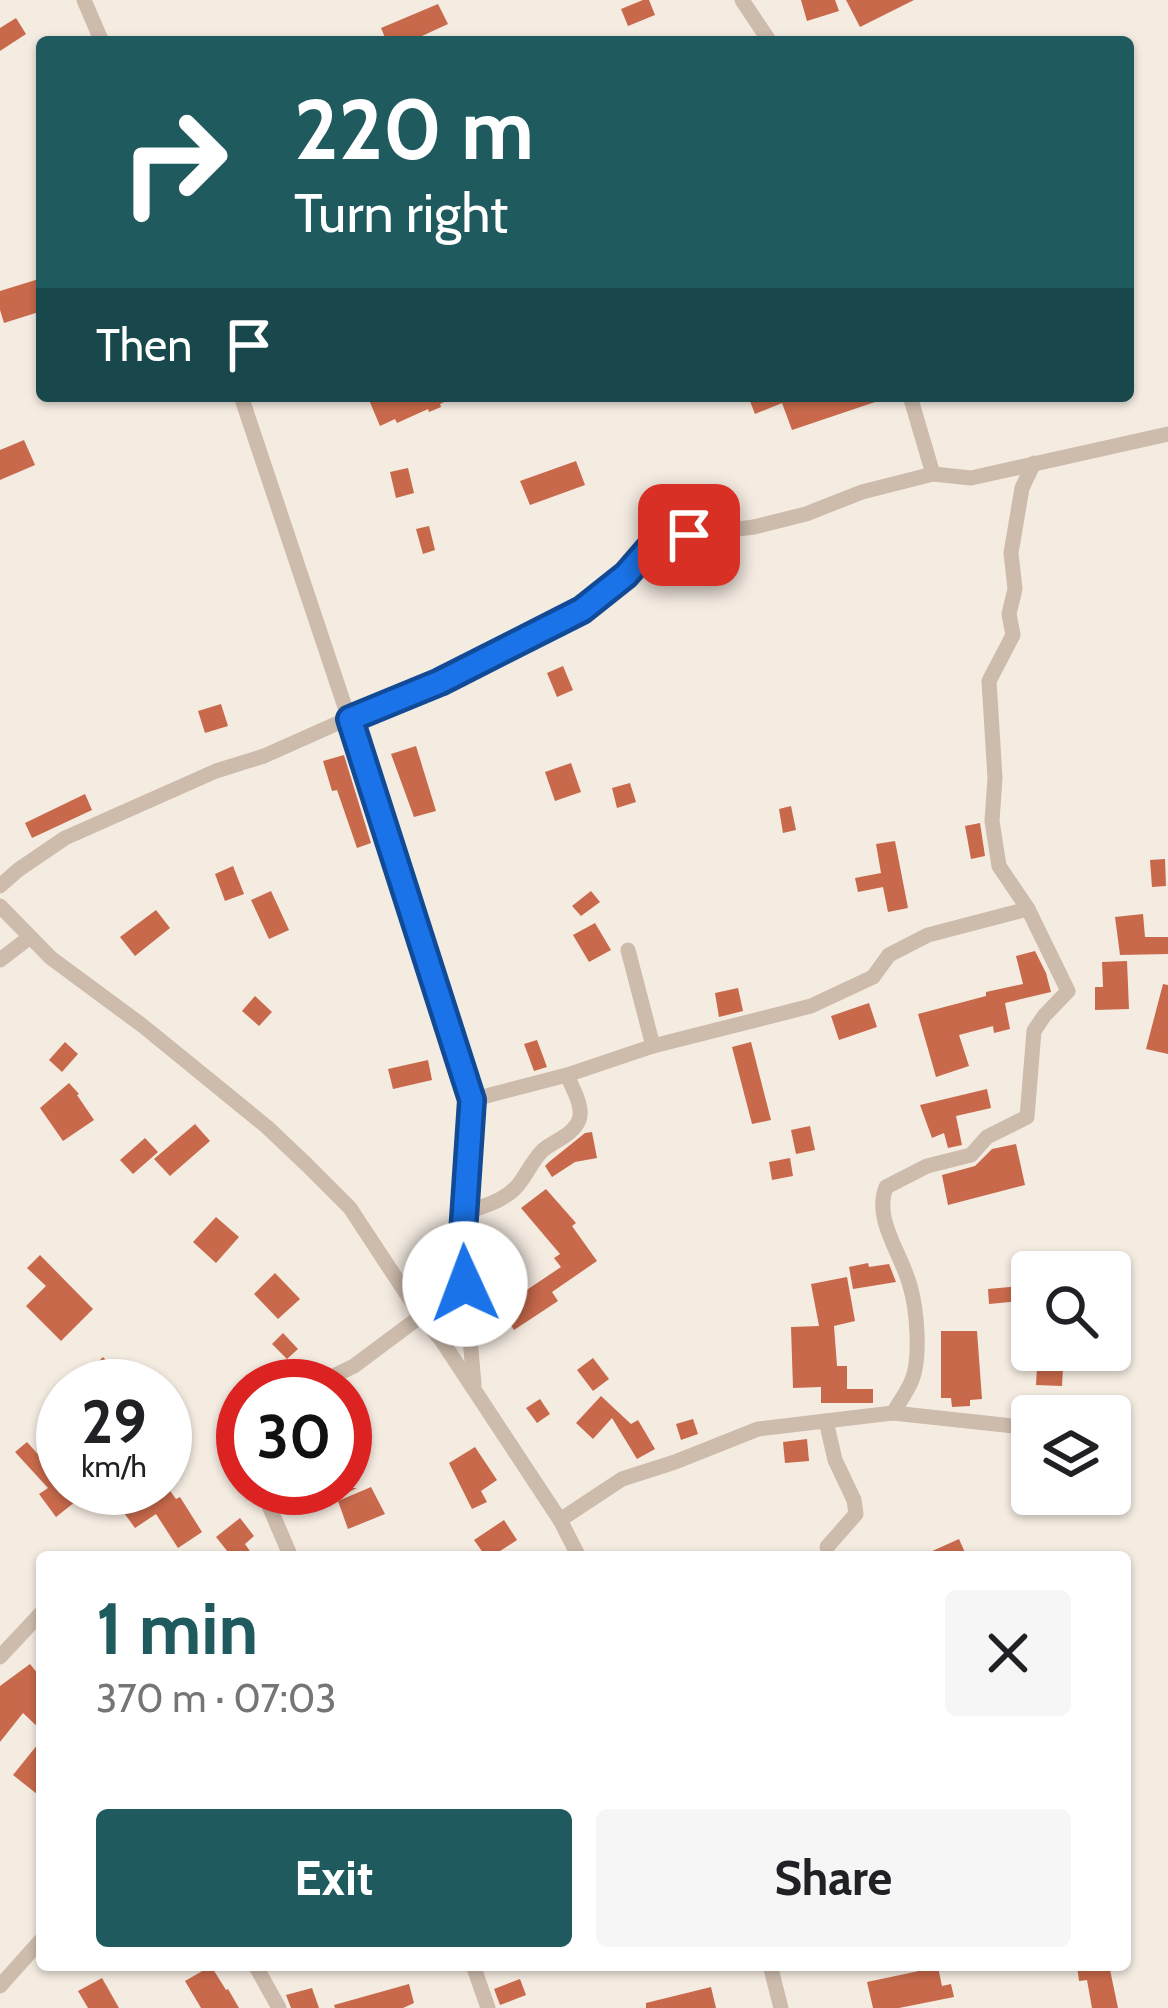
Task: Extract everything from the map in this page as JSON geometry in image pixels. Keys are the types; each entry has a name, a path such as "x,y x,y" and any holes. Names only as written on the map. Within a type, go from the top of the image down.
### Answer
{"street":[{"path":"84,0 99,36"},
{"path":"742,0 766,36"},
{"path":"243,402 472,1100 462,1248 475,1391"},
{"path":"912,402 934,473"},
{"path":"0,886 65,838 216,770 264,757 440,682 582,610 626,575 653,544 806,514 862,492 934,473 971,478 1168,434"},
{"path":"893,1413 914,1377 917,1337 911,1288 883,1216 886,1187 927,1166 971,1155 987,1137 1027,1117 1034,1031 1068,991 1028,909 999,866 992,821 995,778 989,681 1013,635 1011,553 1022,488 1034,463"},
{"path":"0,906 51,958 267,1127 350,1208 560,1520 571,1551"},
{"path":"472,1100 652,1046 811,1006 873,977 889,955 928,935 1028,909"},
{"path":"0,960 30,937"},
{"path":"628,950 652,1046"},
{"path":"464,1213 495,1203 519,1186 532,1161 577,1125 578,1104 567,1075"},
{"path":"363,1359 421,1316"},
{"path":"560,1520 622,1479 758,1430 893,1413 1011,1426"},
{"path":"826,1421 856,1514 827,1546"},
{"path":"273,1515 288,1551"},
{"path":"0,1657 36,1618"},
{"path":"0,1986 36,1946"},
{"path":"258,1971 279,2008"},
{"path":"475,1971 488,2008"},
{"path":"772,1971 781,2008"}],"building":[{"path":"649,0 655,15 628,26 621,9"},
{"path":"801,0 835,0 839,11 807,21"},
{"path":"846,0 914,0 860,27"},
{"path":"438,4 448,24 422,36 384,36 381,28"},
{"path":"16,18 26,34 0,51 0,28"},
{"path":"36,280 36,313 4,323 0,291"},
{"path":"370,402 444,402 429,412 380,426"},
{"path":"750,402 875,402 792,430 782,403 755,414"},
{"path":"24,440 35,465 0,480 0,450"},
{"path":"576,461 585,485 530,505 520,481"},
{"path":"408,468 414,493 396,498 390,472"},
{"path":"429,526 435,550 423,554 416,529"},
{"path":"563,666 573,690 557,697 547,673"},
{"path":"221,704 228,726 205,733 198,711"},
{"path":"416,746 436,811 414,817 391,754"},
{"path":"344,755 371,843 357,848 323,761"},
{"path":"571,763 581,792 555,801 545,772"},
{"path":"630,783 636,802 617,808 612,788"},
{"path":"85,794 92,810 32,838 25,823"},
{"path":"791,806 796,830 783,833 779,809"},
{"path":"980,823 985,856 971,859 965,826"},
{"path":"895,841 908,908 888,912 883,887 858,892 855,878 881,873 876,844"},
{"path":"1165,859 1166,886 1152,887 1150,860"},
{"path":"233,866 244,894 225,901 215,874"},
{"path":"271,891 289,930 269,939 251,900"},
{"path":"591,891 600,902 581,916 572,906"},
{"path":"156,910 170,928 135,956 120,937"},
{"path":"1143,914 1145,937 1168,937 1168,954 1120,955 1115,917"},
{"path":"595,923 611,950 589,962 573,935"},
{"path":"1035,951 1051,992 1005,1003 1010,1029 994,1033 993,1026 959,1035 969,1066 936,1077 918,1014 1023,984 1016,956"},
{"path":"1127,961 1129,1009 1095,1010 1095,987 1103,987 1102,962"},
{"path":"1163,984 1168,985 1168,1054 1146,1049"},
{"path":"738,988 743,1011 719,1017 715,993"},
{"path":"255,996 272,1012 259,1026 242,1011"},
{"path":"869,1003 877,1027 839,1040 831,1016"},
{"path":"537,1040 547,1067 534,1071 524,1044"},
{"path":"65,1042 78,1054 62,1072 49,1060"},
{"path":"751,1042 771,1120 752,1124 732,1047"},
{"path":"428,1060 432,1080 393,1089 388,1069"},
{"path":"69,1083 94,1120 63,1141 40,1108"},
{"path":"987,1089 991,1108 956,1116 962,1145 948,1148 944,1133 932,1138 920,1105"},
{"path":"195,1124 210,1141 170,1176 154,1159"},
{"path":"810,1126 815,1150 796,1154 791,1130"},
{"path":"592,1132 597,1158 575,1162 552,1177 545,1166"},
{"path":"145,1138 158,1152 133,1174 120,1160"},
{"path":"1016,1144 1025,1185 948,1205 942,1175 975,1166 992,1149"},
{"path":"790,1158 793,1176 772,1180 769,1162"},
{"path":"546,1189 576,1223 572,1226 597,1261 552,1292 558,1301 514,1330 500,1308 561,1267 554,1258 560,1254 521,1208"},
{"path":"216,1217 239,1237 216,1263 193,1242"},
{"path":"40,1255 93,1309 61,1341 26,1306 46,1286 27,1268"},
{"path":"868,1263 869,1267 889,1264 896,1282 853,1289 849,1267"},
{"path":"275,1273 300,1299 278,1319 254,1294"},
{"path":"847,1277 855,1321 834,1326 837,1366 847,1366 847,1389 873,1389 873,1403 821,1403 821,1387 793,1388 791,1327 819,1326 811,1284"},
{"path":"1011,1287 1011,1302 989,1304 988,1289"},
{"path":"941,1331 977,1331 982,1399 970,1400 970,1406 952,1407 951,1398 941,1398"},
{"path":"283,1333 298,1349 287,1359 272,1344"},
{"path":"593,1358 609,1379 593,1391 577,1370"},
{"path":"1037,1371 1063,1371 1062,1386 1036,1385"},
{"path":"601,1396 631,1424 638,1420 655,1449 637,1459 612,1418 593,1439 576,1423"},
{"path":"540,1399 550,1414 537,1423 526,1408"},
{"path":"693,1419 698,1434 681,1440 676,1424"},
{"path":"807,1439 809,1461 785,1463 783,1442"},
{"path":"27,1442 36,1452 36,1475 15,1452"},
{"path":"475,1447 497,1480 481,1491 487,1502 472,1509 449,1463"},
{"path":"372,1489 385,1514 348,1529 343,1515 372,1515"},
{"path":"126,1515 154,1515 135,1528"},
{"path":"157,1515 191,1515 202,1532 178,1548"},
{"path":"240,1518 254,1536 245,1544 250,1551 227,1551 216,1537"},
{"path":"504,1520 517,1540 500,1551 482,1551 474,1540"},
{"path":"959,1539 964,1551 932,1551"},
{"path":"30,1664 36,1672 36,1725 23,1713 0,1742 0,1686"},
{"path":"36,1746 36,1793 13,1775"},
{"path":"202,1971 214,1971 239,2008 201,2008 185,1981"},
{"path":"939,1971 942,1986 951,1984 954,1997 873,2008 867,1982"},
{"path":"1078,1971 1110,1971 1118,2008 1092,2008 1087,1980 1079,1981"},
{"path":"102,1978 119,2008 88,2008 78,1991"},
{"path":"520,1979 526,1995 500,2005 494,1989"},
{"path":"409,1984 414,2003 403,2008 334,2005"},
{"path":"711,1987 716,2008 646,2008 646,2003"},
{"path":"312,1988 319,2008 291,2008 286,1995"}],"route":[{"path":"465,1284 462,1248 472,1100 350,719 440,682 582,610 626,575 653,544 689,535"}]}
